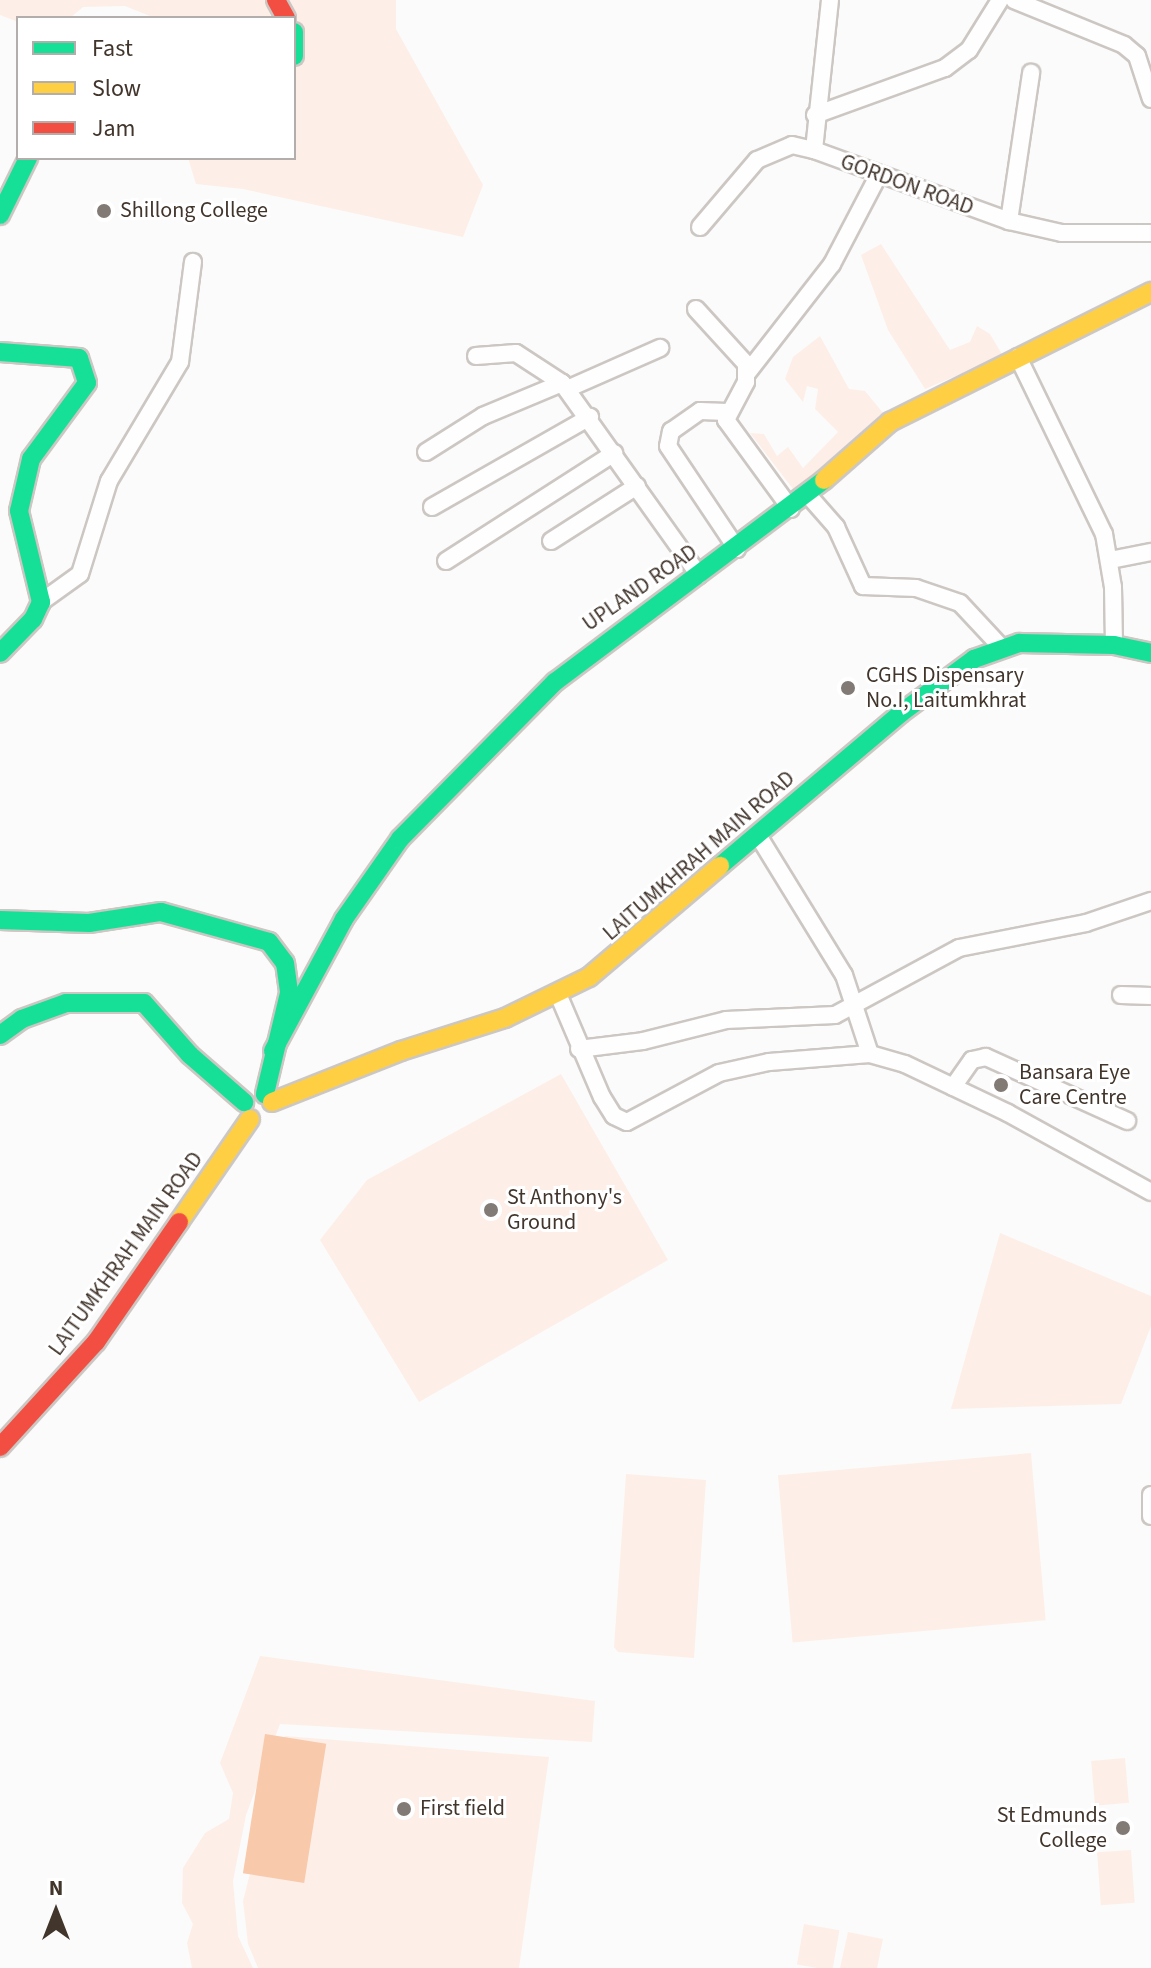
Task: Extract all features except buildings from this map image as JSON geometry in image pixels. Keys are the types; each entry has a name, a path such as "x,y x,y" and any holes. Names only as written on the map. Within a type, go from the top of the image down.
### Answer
{"street":[{"name":"GORDON ROAD","path":"830,0 815,115 814,150 878,176 1009,221 1062,233 1151,233"},
{"path":"815,115 945,68 969,50 1000,0"},
{"path":"1014,0 1124,45 1137,56 1151,99"},
{"path":"1009,221 1031,73"},
{"path":"700,227 757,160 792,145 814,150"},
{"path":"0,178 16,155"},
{"path":"0,215 27,160"},
{"path":"791,509 729,427 727,412 748,372 832,264 878,176"},
{"path":"0,653 33,619 41,602 80,574 109,481 180,362 193,262"},
{"name":"UPLAND ROAD","path":"273,1051 344,919 400,839 555,682 791,509 890,422 1151,292"},
{"path":"696,309 741,356 748,372"},
{"path":"426,452 483,416 660,348"},
{"path":"0,352 79,358 85,368 87,383 31,459 23,486 21,529 41,602"},
{"path":"476,356 516,353 564,386 590,417 699,575"},
{"path":"1018,357 1090,501 1110,560 1114,645"},
{"path":"727,412 700,411 671,431 668,446 737,549"},
{"path":"432,507 590,417"},
{"path":"446,561 614,453"},
{"path":"551,541 637,486"},
{"path":"808,495 836,527 863,586 916,588 960,603 1001,647"},
{"path":"1110,560 1151,552"},
{"name":"LAITUMKHRAH MAIN ROAD","path":"0,1447 96,1342 247,1110 251,1094 268,1098 505,1018 558,994 615,960 937,685 1001,647 1114,645 1146,654"},
{"path":"759,837 858,1006 870,1054"},
{"path":"579,1049 643,1041 726,1020 835,1015 858,1006 924,963 959,948 1086,923 1151,901"},
{"path":"0,920 89,923 161,912 269,942 279,952 288,978 287,1007 273,1051 268,1098"},
{"path":"558,994 579,1049 614,1116 627,1122 719,1073 769,1062 870,1054 953,1087 1151,1192"},
{"path":"1121,995 1151,996"},
{"path":"0,1023 22,1019 66,1003 124,999 144,1003 190,1055 247,1110"},
{"path":"0,1035 22,1019"},
{"path":"953,1087 972,1060 986,1057 1127,1121"},
{"path":"1151,1495 1151,1516"}],"shaded area":[{"path":"0,0 396,0 396,29 483,185 463,237 243,189 196,184 189,160 296,160 296,16 150,16 125,6 83,7 72,16 16,16 16,21 0,15"},
{"path":"881,244 950,350 970,342 977,326 990,334 1003,356 925,389 888,330 861,255"},
{"path":"820,336 849,389 865,391 884,414 809,487 793,489 750,433 764,434 777,456 788,447 803,468 838,432 815,409 818,389 807,386 803,402 785,379 793,357"},
{"name":"St Anthony's Ground","path":"561,1074 668,1260 419,1402 320,1240 367,1180"},
{"path":"1000,1233 1151,1296 1151,1326 1121,1404 951,1409"},
{"path":"1031,1453 1046,1620 793,1642 778,1475"},
{"path":"626,1474 706,1480 694,1658 618,1652 614,1647"},
{"path":"260,1656 595,1701 592,1742 280,1724 246,1815 233,1881 238,1936 253,1968 192,1968 187,1943 193,1924 182,1903 183,1868 205,1833 229,1819 233,1793 220,1763"},
{"path":"265,1734 326,1744 304,1883 243,1873"},
{"name":"First field","path":"285,1736 549,1757 519,1968 258,1968 248,1944 243,1901"},
{"path":"1125,1758 1129,1803 1095,1806 1091,1761"},
{"path":"1131,1850 1135,1903 1101,1905 1097,1852"},
{"path":"804,1924 839,1930 833,1968 797,1964"},
{"path":"848,1932 883,1939 877,1968 840,1968"}],"traffic: fast":[{"path":"0,215 27,160"},
{"path":"0,352 79,358 87,383 31,459 19,511 41,602 33,619 0,653"},
{"path":"273,1051 344,919 400,839 555,682 824,480"},
{"path":"720,866 901,713 974,659 1019,643 1114,645 1151,653"},
{"path":"0,920 89,923 161,912 269,942 285,963 289,993 265,1094"},
{"path":"0,1035 22,1019 66,1003 144,1003 190,1055 244,1102"}],"traffic: slow":[{"path":"824,480 890,422 1151,292"},
{"path":"272,1102 401,1051 505,1018 589,977 720,866"},
{"path":"179,1222 250,1119"}],"traffic: jam":[{"path":"276,0 285,16"},
{"path":"0,1447 96,1342 179,1222"}],"place":[{"name":"Shillong College","path":"104,211"},
{"name":"CGHS Dispensary No.I, Laitumkhrat","path":"848,688"},
{"name":"Bansara Eye Care Centre","path":"1001,1085"},
{"name":"St Anthony's Ground","path":"491,1210"},
{"name":"First field","path":"404,1809"},
{"name":"St Edmunds College","path":"1123,1828"}]}
